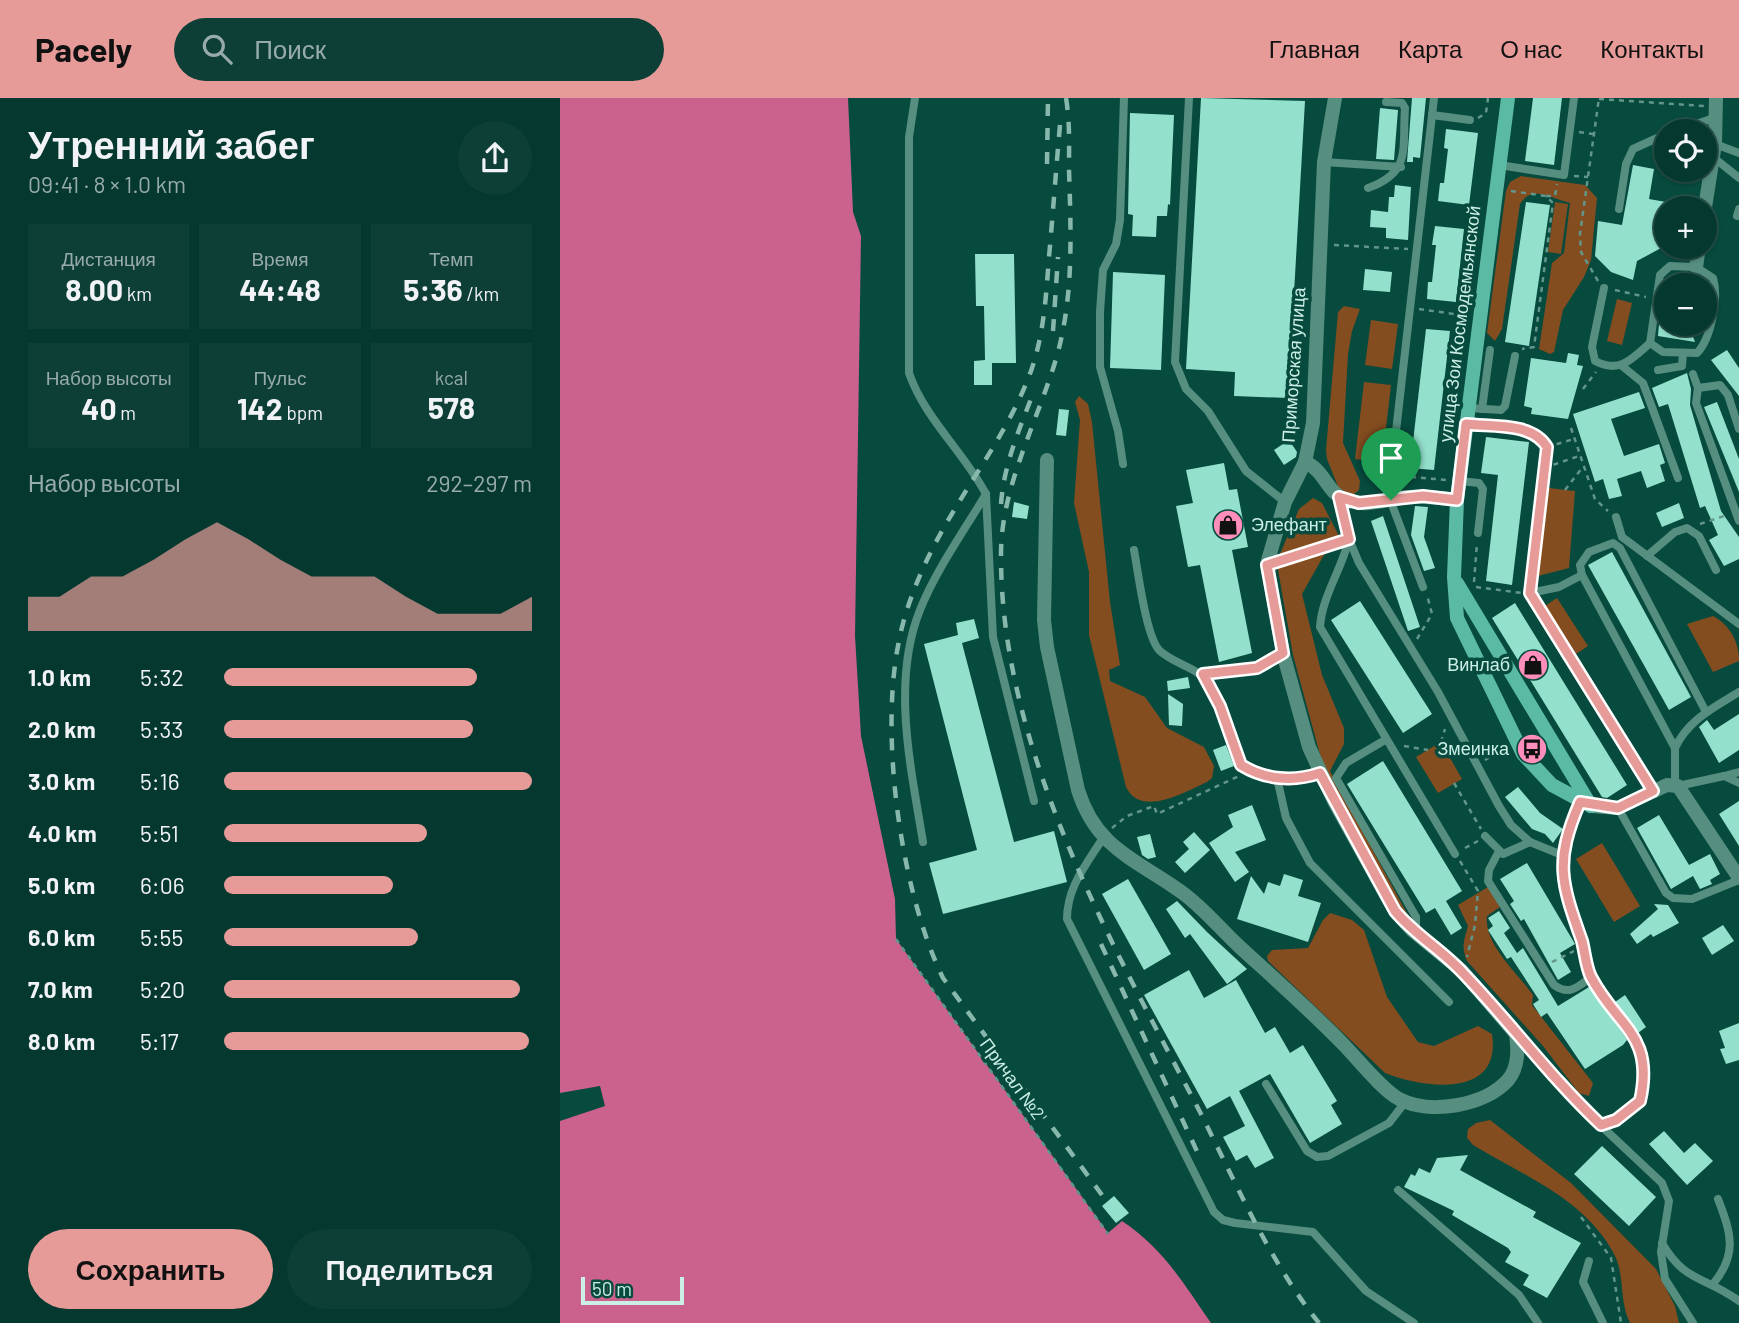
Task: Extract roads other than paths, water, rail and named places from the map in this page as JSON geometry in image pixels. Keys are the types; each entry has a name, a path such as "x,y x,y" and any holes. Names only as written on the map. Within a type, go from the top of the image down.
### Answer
{"main road":[{"name":"улица Зои Космодемьянской","path":"1508,98 1475,408 1466,424 1457,500 1454,577 1461,631 1516,742 1539,773 1586,804"},
{"path":"1454,577 1586,804"}],"street":[{"name":"Приморская улица","path":"1335,98 1324,162 1313,423 1306,462 1285,502 1268,553 1267,565 1283,653 1309,747 1320,773 1395,911 1412,930 1462,971 1516,1034"},
{"path":"1696,267 1697,259"},
{"path":"1047,460 1043,593 1047,647 1078,790 1086,811 1103,838 1121,855 1182,892 1296,996 1391,1092 1406,1101 1439,1107 1461,1104 1495,1091 1509,1079 1515,1067 1516,1034"},
{"path":"1306,462 1321,471 1339,497 1359,503 1423,496 1457,500"},
{"path":"1586,804 1618,808 1653,791 1676,786 1739,879"}],"lane":[{"path":"915,98 909,137 909,373 924,407 975,474 986,494 993,637 1034,801"},
{"path":"1123,464 1118,431 1100,367 1100,312 1103,270 1116,244 1120,220 1124,98"},
{"path":"1189,98 1175,362 1186,389 1208,411 1246,471 1285,502"},
{"path":"1423,587 1391,500 1391,475 1434,98"},
{"path":"1499,165 1564,175 1574,98"},
{"path":"1368,188 1392,177 1401,167 1405,108 1402,103 1387,102"},
{"path":"1696,119 1715,108"},
{"path":"1432,115 1470,120"},
{"path":"1619,209 1626,164 1633,149 1654,139"},
{"path":"1717,150 1739,153"},
{"path":"1717,153 1739,178"},
{"path":"1324,162 1401,167"},
{"path":"1622,366 1650,343 1663,270 1670,266 1696,267 1713,278 1714,300 1703,348 1697,354 1663,352 1650,343"},
{"path":"1604,288 1591,352 1595,361 1602,365 1622,366 1643,383 1678,478"},
{"path":"1490,350 1475,408 1501,410 1505,406 1515,352"},
{"path":"1658,370 1682,366 1683,353"},
{"path":"1693,374 1698,388 1696,403 1739,521"},
{"path":"1698,388 1720,385 1728,395 1739,429"},
{"path":"1466,424 1530,431"},
{"path":"1460,481 1479,483 1483,489 1478,533"},
{"path":"923,842 909,754 907,664 911,638 920,608 986,494"},
{"path":"1339,497 1349,539 1359,563 1511,825 1530,842 1562,855"},
{"path":"1616,517 1622,537 1739,624"},
{"path":"1647,556 1675,532 1687,528 1699,536 1716,570"},
{"path":"1349,539 1343,565 1321,610 1320,627 1455,854"},
{"path":"1535,543 1530,593 1653,791"},
{"path":"1706,712 1620,548 1613,543 1589,552 1580,565 1581,575 1675,748 1676,786 1739,772"},
{"path":"1134,550 1144,610 1156,646 1169,657 1203,674 1220,706 1241,765 1277,778 1308,777 1320,773"},
{"path":"1530,593 1559,587 1581,575"},
{"path":"1675,748 1683,733 1706,712 1739,692"},
{"path":"1388,742 1346,762 1336,778 1416,917 1416,925 1412,930"},
{"path":"1724,776 1739,783"},
{"path":"1277,778 1286,818 1310,863 1449,1002"},
{"path":"1586,804 1562,855 1563,887 1591,977 1635,1036 1642,1055 1640,1101 1616,1120 1601,1125"},
{"path":"1618,808 1666,892 1673,898 1681,901 1692,899 1739,879"},
{"path":"1485,836 1498,853 1508,854 1530,842"},
{"path":"1103,838 1072,887 1067,919 1214,1212 1223,1220 1235,1223 1301,1228 1313,1232 1366,1291 1414,1323"},
{"path":"1498,853 1489,870 1488,881 1554,985 1563,991 1577,989 1591,977"},
{"path":"1516,1034 1667,1191 1669,1201 1662,1243 1665,1279 1693,1323"},
{"path":"1266,1084 1307,1151 1317,1157 1328,1156 1388,1123 1406,1101"},
{"path":"1398,1190 1519,1296 1538,1323"},
{"path":"1713,1284 1730,1258 1727,1223 1718,1199"},
{"path":"1662,1243 1673,1263 1686,1274 1713,1284 1739,1301"},
{"path":"1589,1261 1583,1282 1603,1323"}],"railway":[{"path":"1047,164 1048,98"},
{"path":"1066,98 1071,241 1066,313 1056,359 1013,480 1001,554 1006,627 1019,700 1040,772 1098,913 1254,1221 1284,1274 1319,1323"},
{"path":"1060,125 1042,329 1035,357 1022,394 936,542 908,606 898,646 893,684 893,770 898,815 916,903 928,943 943,978 1102,1195"},
{"path":"1053,331 1058,257"},
{"path":"1001,504 1009,460 1034,391"},
{"path":"1101,944 1201,1160"}],"place":[{"name":"Элефант","path":"1228,525"},
{"name":"Винлаб","path":"1533,665"},
{"name":"Змеинка","path":"1532,749"}]}
